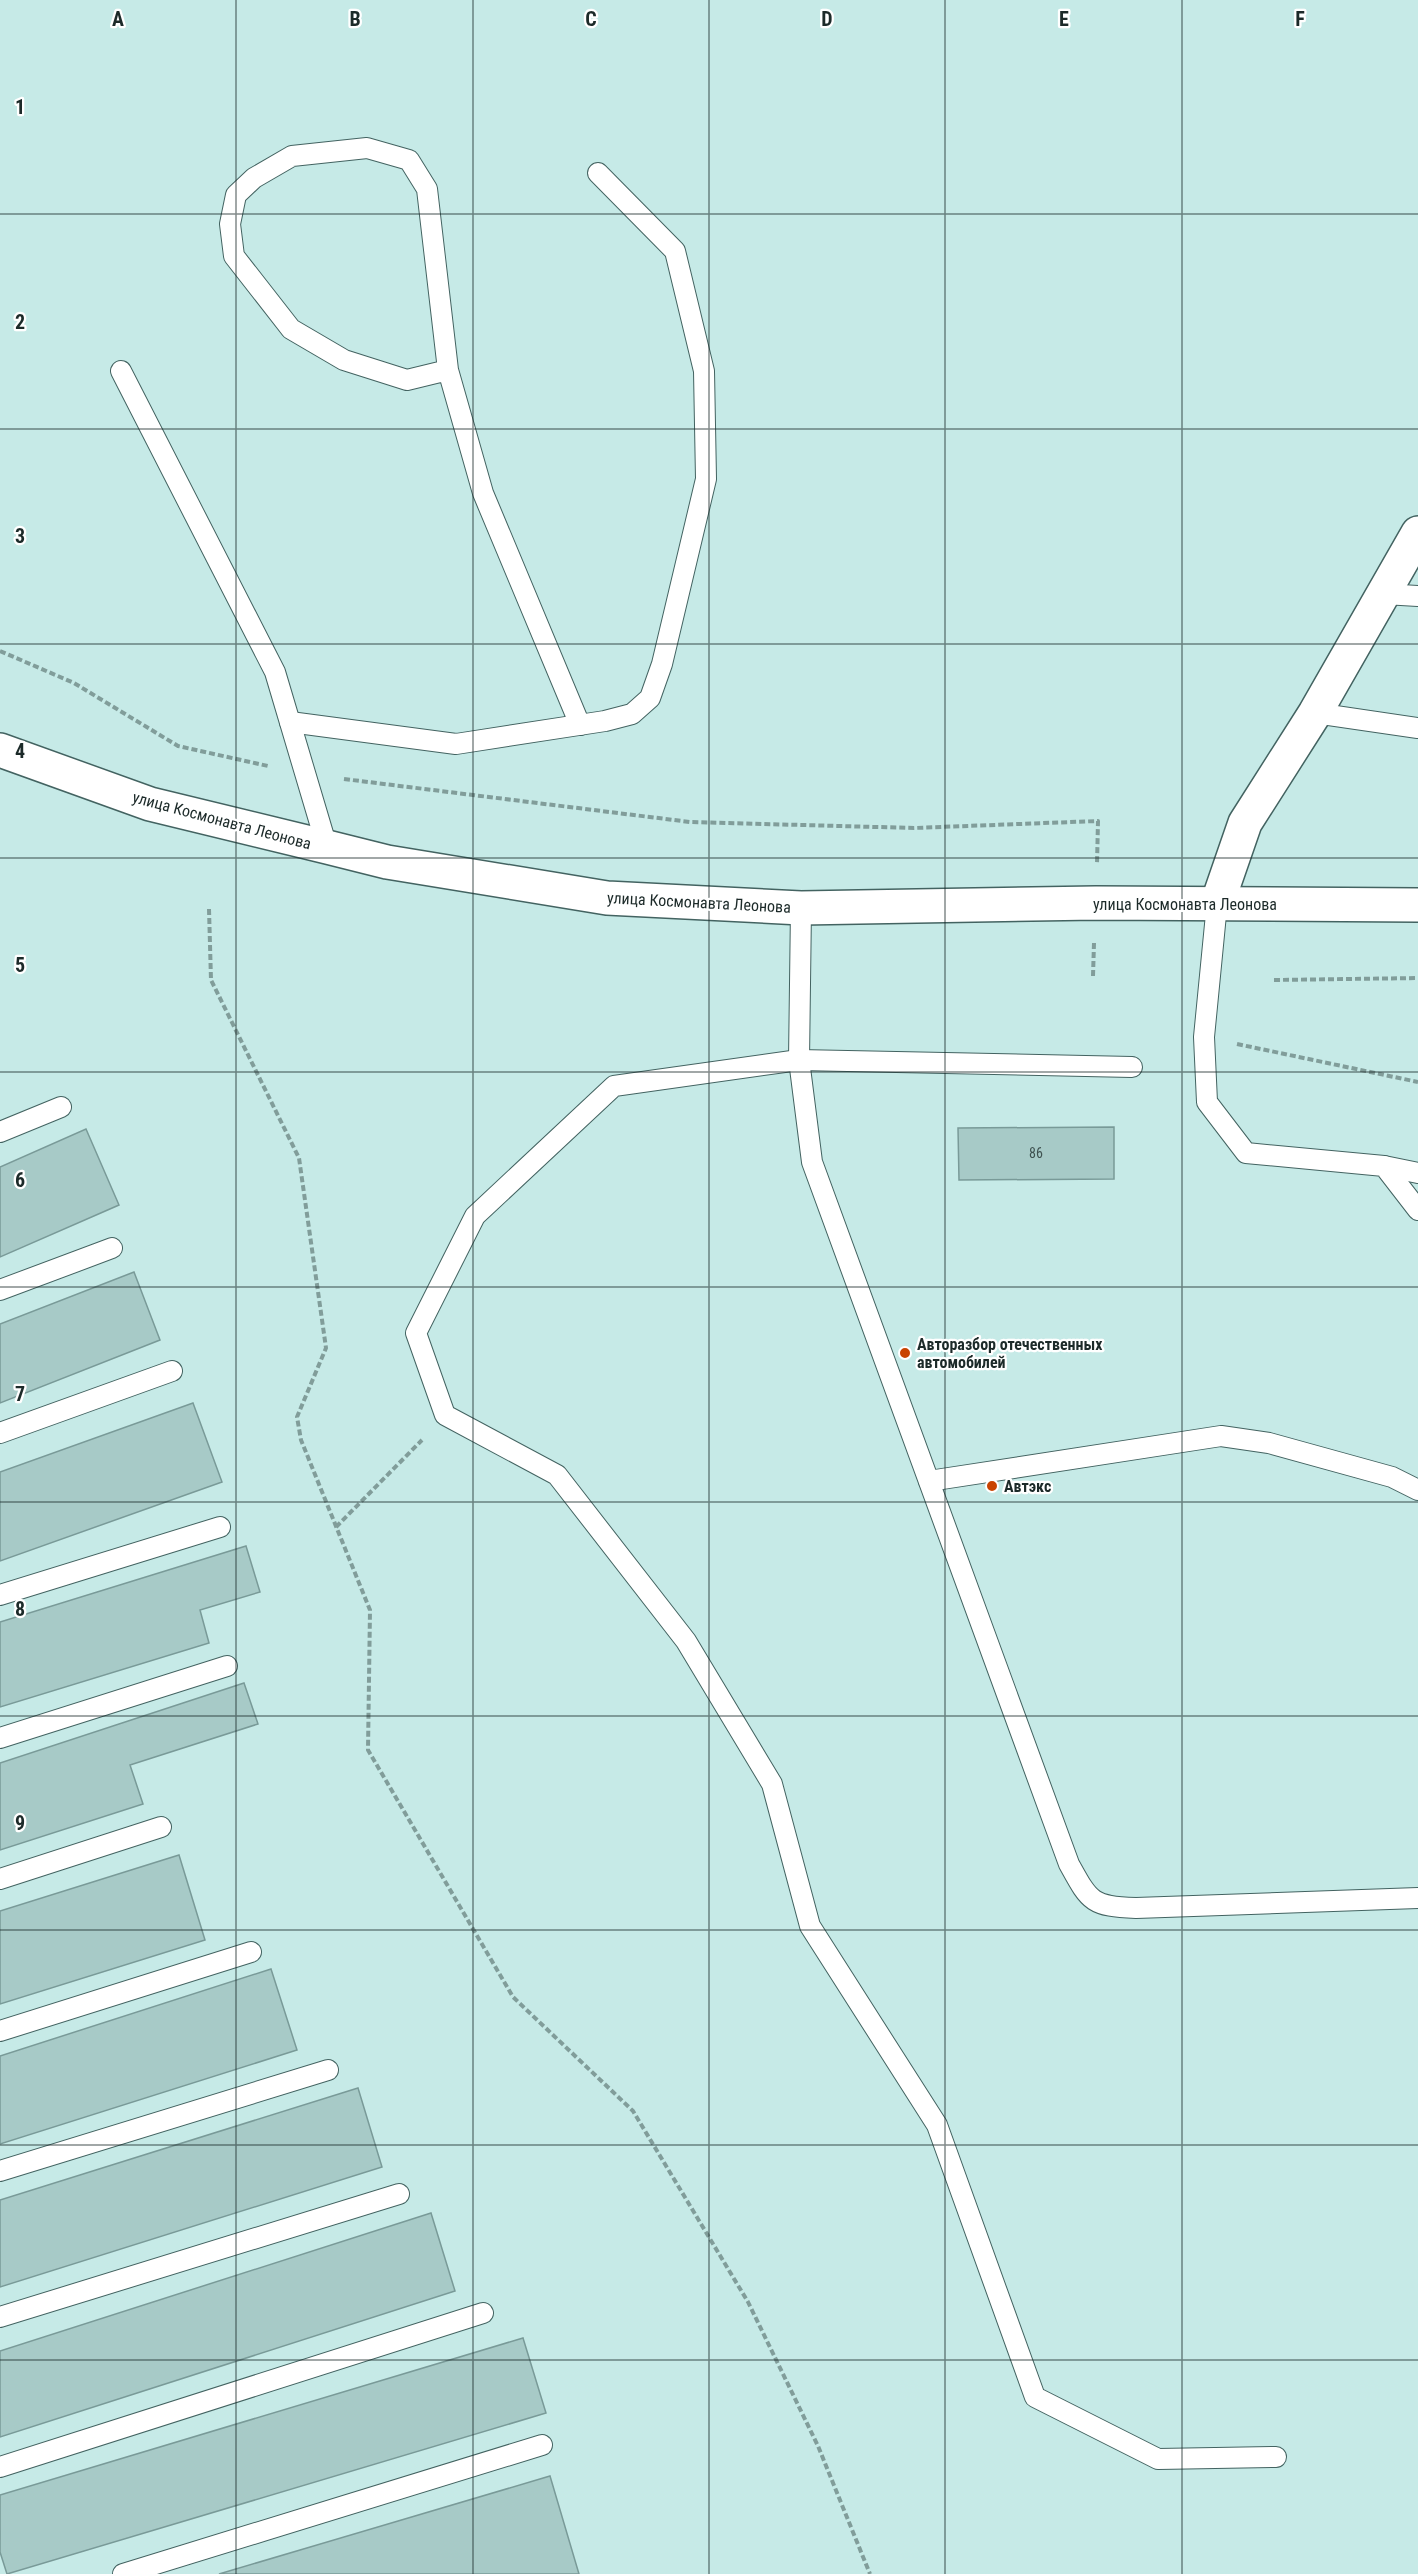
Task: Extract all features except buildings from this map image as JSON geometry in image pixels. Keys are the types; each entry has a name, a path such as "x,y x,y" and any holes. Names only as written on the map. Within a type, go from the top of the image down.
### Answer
{"main road":[{"path":"1217,904 1245,823 1316,713 1418,533"},
{"name":"улица Космонавта Леонова","path":"0,750 150,804 327,848 387,862 607,898 801,908 1217,904 1418,905"}],"lane":[{"path":"448,370 407,380 344,360 291,328 234,256 230,224 236,195 254,178 292,156 367,148 409,160 427,189 448,370 483,493 580,725"},
{"path":"290,722 456,744 580,725 632,714 651,698 662,664 706,479 704,371 675,251 598,173"},
{"path":"121,371 275,672 327,848"},
{"path":"1383,594 1418,596"},
{"path":"1316,713 1418,728"},
{"path":"1217,904 1204,1037 1207,1102 1246,1153 1384,1166 1418,1173"},
{"path":"801,908 799,1060 812,1162 1069,1864 1086,1896 1105,1907 1136,1908 1418,1898"},
{"path":"1132,1067 799,1060 614,1086 475,1216 416,1333 446,1415 557,1475 686,1641 772,1784 810,1926 937,2125 1035,2397 1158,2459 1276,2457"},
{"path":"0,1132 61,1107"},
{"path":"1384,1166 1418,1210"},
{"path":"0,1290 111,1248"},
{"path":"0,1433 172,1371"},
{"path":"929,1482 1221,1436 1245,1437 1302,1452 1392,1477 1418,1490"},
{"path":"0,1595 220,1527"},
{"path":"0,1738 227,1666"},
{"path":"0,1879 161,1827"},
{"path":"0,2031 251,1952"},
{"path":"0,2171 328,2070"},
{"path":"0,2317 399,2194"},
{"path":"0,2467 483,2313"},
{"path":"123,2574 542,2445"}],"path":[{"path":"0,651 74,682 178,746 305,774 690,822 914,828 1098,821"},
{"path":"209,909 211,980 299,1158 326,1348 297,1417 302,1440 370,1610 368,1750 513,1998 633,2110 748,2302 818,2446 870,2574"},
{"path":"1274,980 1418,978"},
{"path":"1204,1037 1418,1082"},
{"path":"336,1527 446,1415"}],"place":[{"name":"Авторазбор отечественных автомобилей","path":"905,1353"},
{"name":"Автэкс","path":"992,1486"}]}
